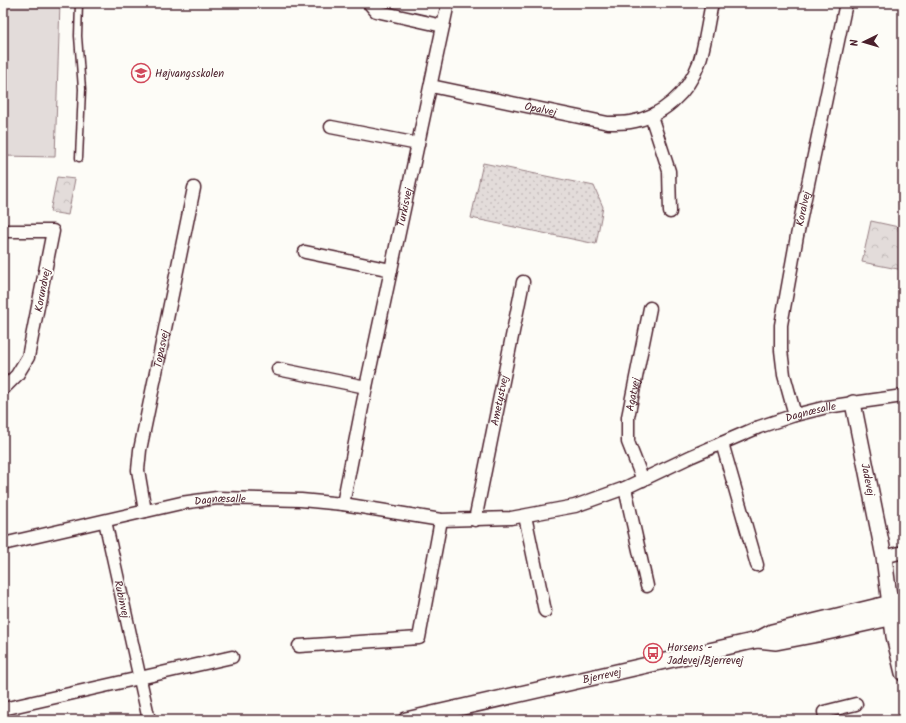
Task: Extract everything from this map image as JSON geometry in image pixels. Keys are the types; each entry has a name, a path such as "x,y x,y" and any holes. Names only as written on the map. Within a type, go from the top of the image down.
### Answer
{"street":[{"path":"369,3 376,11 444,26"},
{"name":"Turkisvej","path":"343,504 390,270 448,3"},
{"name":"Opalvej","path":"431,86 608,123 629,122 651,116 675,101 690,83 699,62 712,3"},
{"name":"Koralvej","path":"795,415 784,375 780,326 794,250 846,3"},
{"path":"651,116 669,171 670,212"},
{"path":"331,127 418,144"},
{"name":"Topasvej","path":"144,511 138,470 140,450 194,188"},
{"name":"Korundvej","path":"3,231 53,231 28,357 17,375 3,389"},
{"path":"305,252 390,270"},
{"name":"Ametystvej","path":"475,520 523,282"},
{"name":"Agatvej","path":"643,480 628,442 628,417 650,308"},
{"path":"278,369 366,387"},
{"name":"Dagnæsalle","path":"3,544 180,503 217,498 301,500 343,504 441,520 475,520 525,516 575,506 625,488 759,427 795,415 827,407 903,396"},
{"name":"Jadevej","path":"853,403 884,557 897,609 903,673"},
{"path":"722,443 757,565"},
{"path":"625,488 647,586"},
{"path":"525,516 545,611"},
{"path":"299,646 419,638 441,520"},
{"name":"Rubinvej","path":"105,521 149,720"},
{"path":"884,557 903,552"},
{"name":"Bjerrevej","path":"406,720 449,715 757,640 776,642 818,634 897,609"},
{"path":"3,709 232,657"},
{"path":"826,720 824,712 856,704"}],"lane":[{"path":"79,3 78,36 82,89 79,158"}],"green space":[{"path":"3,3 60,3 55,157 3,156"},
{"path":"483,163 594,186 603,207 596,244 471,218"},
{"path":"57,177 75,179 68,215 50,212"},
{"path":"871,221 903,228 903,270 862,262"}],"place":[{"name":"Højvangsskolen","path":"141,73"},
{"name":"Horsens - Jadevej/Bjerrevej","path":"653,653"}]}
